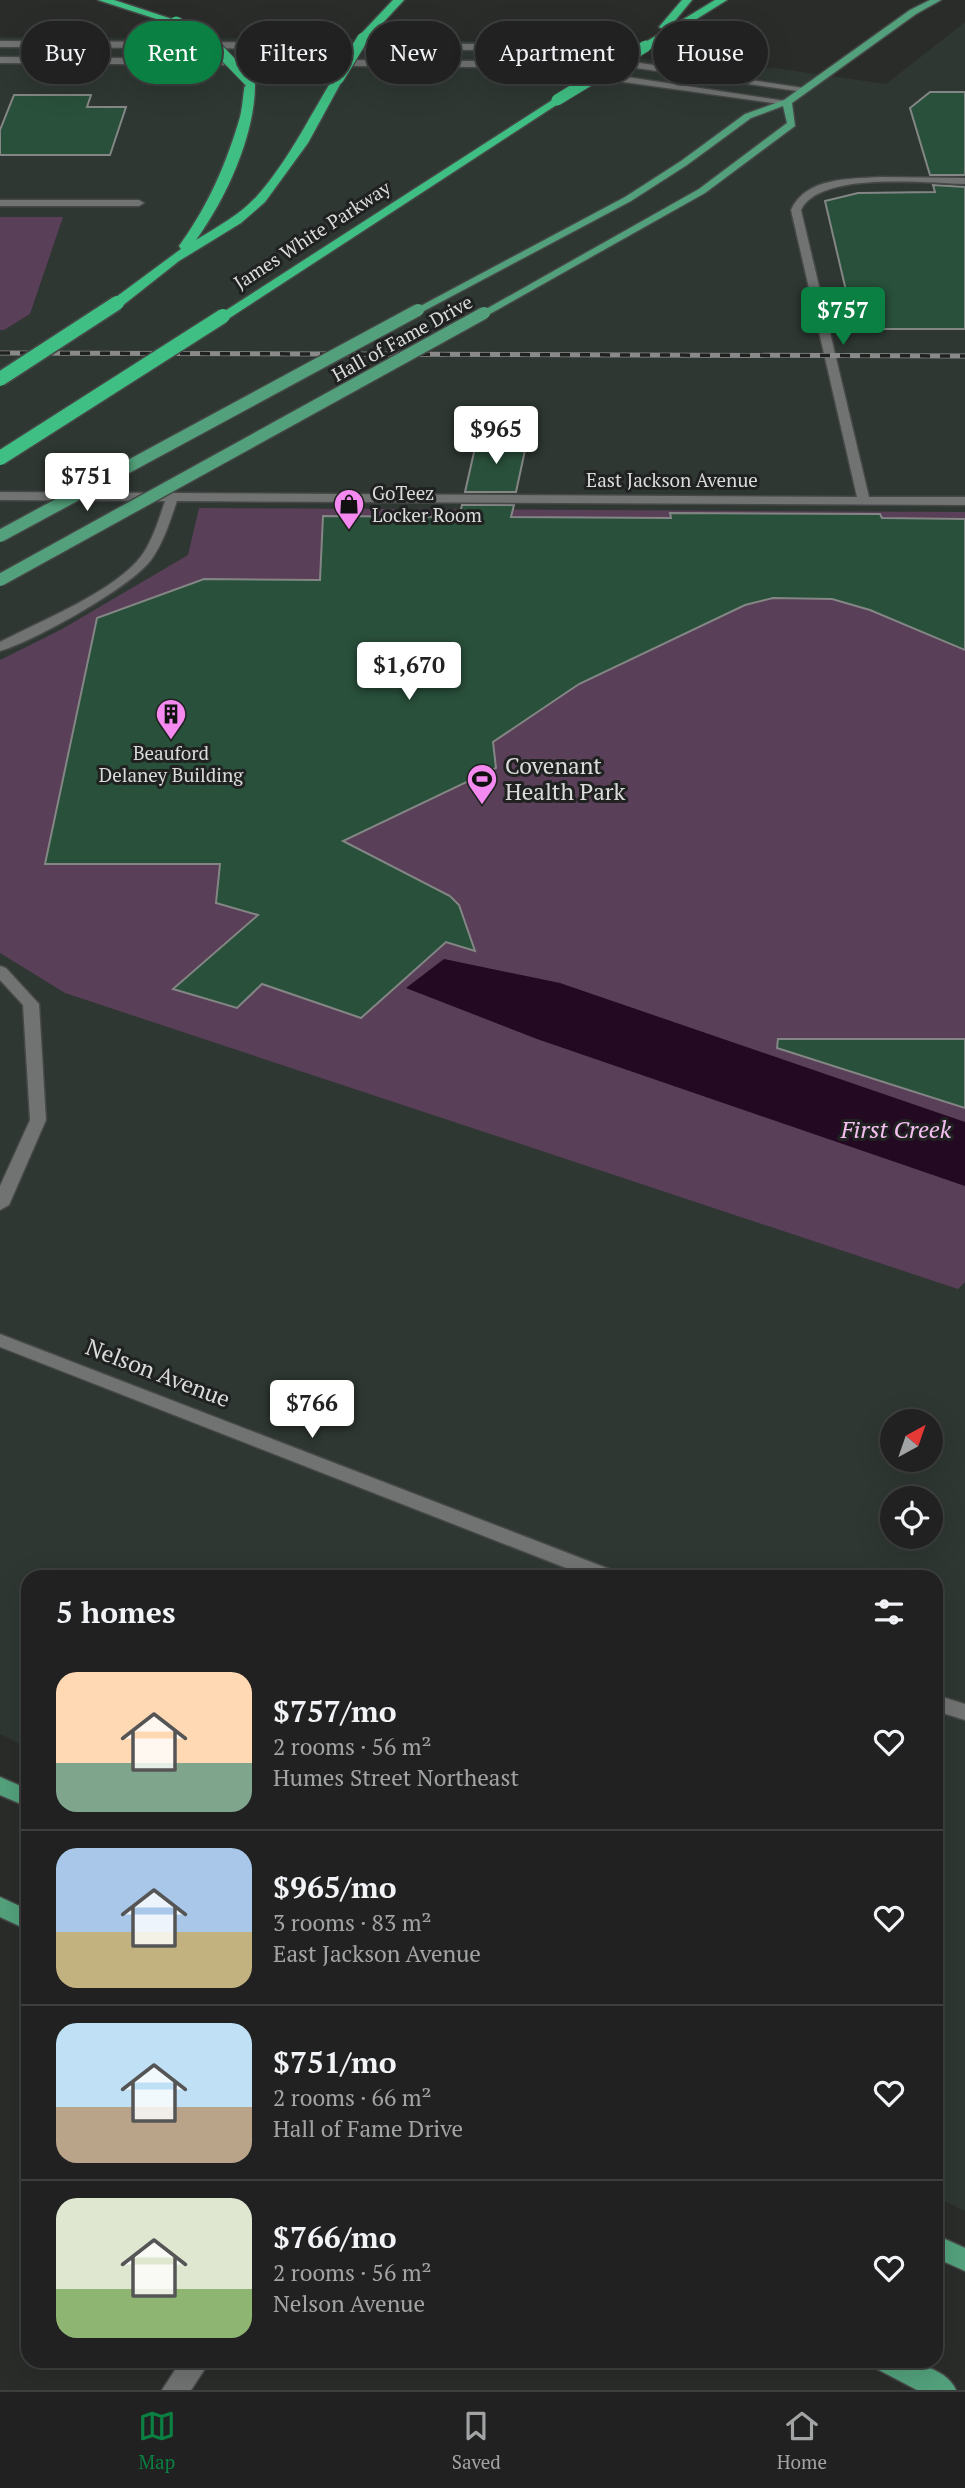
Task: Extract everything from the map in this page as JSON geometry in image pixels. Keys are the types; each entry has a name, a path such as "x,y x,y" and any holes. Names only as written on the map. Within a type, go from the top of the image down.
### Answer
{"highway":[{"path":"103,0 176,22 216,47 250,82 251,99 227,181 207,217 175,258"},
{"path":"0,379 117,303 175,258 237,220 261,199 302,143 363,38 399,0"},
{"path":"646,46 687,0"},
{"name":"James White Parkway","path":"0,457 557,100 722,0"}],"main road":[{"name":"Hall of Fame Drive","path":"0,536 628,199 684,163 748,116 787,102 913,12 937,0"},
{"name":"Hall of Fame Drive","path":"0,580 663,214 734,168 792,124 787,102"},
{"path":"0,1785 21,1795"},
{"path":"0,1906 21,1916"},
{"path":"943,2249 965,2260"},
{"path":"900,2368 943,2390"}],"street":[{"path":"0,44 477,47 590,58 805,89"},
{"path":"0,60 475,64 574,72 787,102"},
{"path":"864,500 796,210 803,197 816,189 860,181 965,181"},
{"path":"0,203 139,203"},
{"path":"0,647 107,589 142,563 158,536 173,495"},
{"name":"East Jackson Avenue","path":"0,496 965,501"},
{"path":"0,971 31,1004 38,1120 0,1205"},
{"name":"Nelson Avenue","path":"0,1340 592,1570"},
{"path":"943,1705 965,1712"},
{"path":"175,2390 192,2368"}],"shaded area":[{"path":"965,22 965,2211 943,2200 943,1570 21,1570 21,1744 0,1734 0,37 21,37 21,84 110,84 110,37 124,38 124,84 222,84 222,38 236,38 236,84 352,84 352,39 366,39 366,84 461,84 461,40 475,41 475,84 639,84 639,58 653,60 653,84 768,84 768,68 886,84"},
{"path":"0,217 63,217 30,314 4,330 0,330"},
{"name":"Covenant Health Park","path":"199,508 965,512 965,1282 958,1289 65,993 0,953 0,660 62,629 188,555"}],"water":[{"name":"First Creek","path":"444,959 560,983 965,1122 965,1186 537,1039 406,988"}],"building":[{"path":"930,92 965,92 965,175 930,175 910,108"},
{"path":"14,95 91,95 87,107 126,107 110,155 0,155 0,130"},
{"path":"933,185 965,187 965,329 855,329 825,201 858,193 935,192"},
{"path":"477,439 527,441 516,492 465,492"},
{"path":"462,505 514,505 511,517 671,518 670,513 880,514 882,518 965,519 965,650 870,610 832,599 773,598 745,605 579,684 493,742 496,768 343,841 450,896 459,905 475,951 446,942 361,1018 262,984 237,1008 173,989 258,915 216,903 220,864 45,864 97,618 204,579 320,580 323,516 459,517"},
{"path":"778,1039 965,1039 965,1108 777,1048"}],"railway":[{"path":"0,353 965,356"}],"place":[{"name":"GoTeez Locker Room","path":"349,531"},
{"name":"Beauford Delaney Building","path":"171,741"},
{"name":"Covenant Health Park","path":"482,806"}]}
